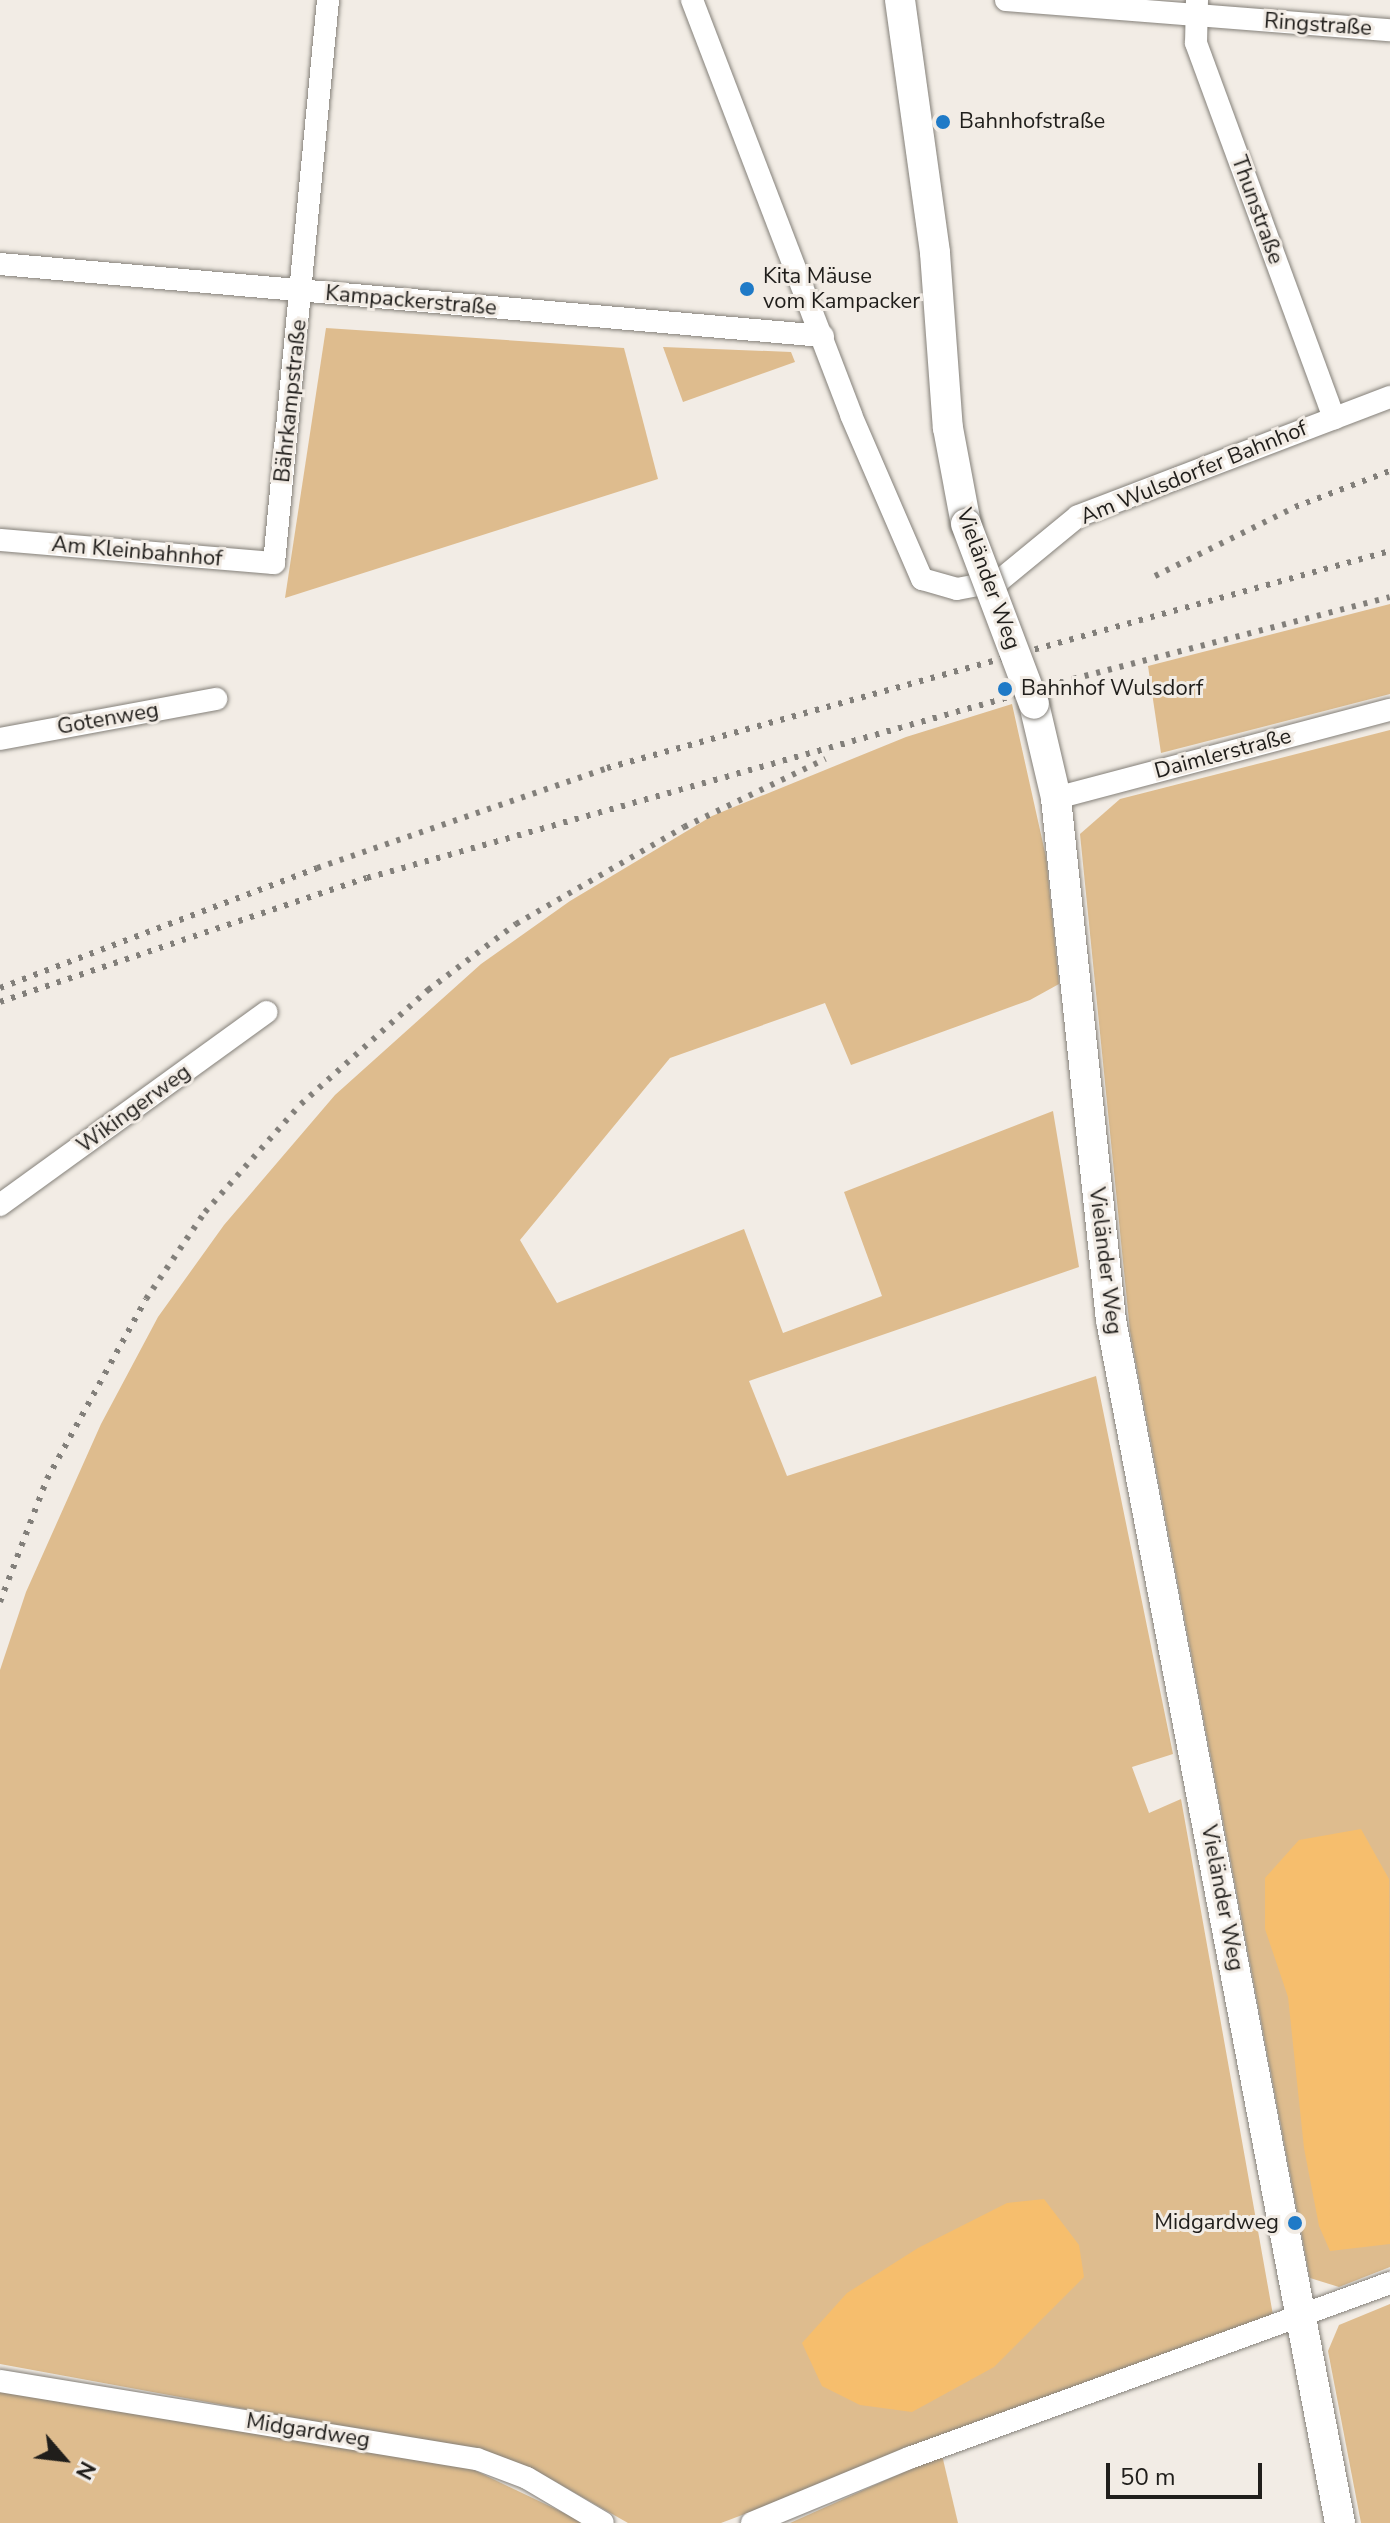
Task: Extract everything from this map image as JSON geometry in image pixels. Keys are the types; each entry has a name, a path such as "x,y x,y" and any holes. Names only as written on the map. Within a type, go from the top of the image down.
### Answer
{"street":[{"name":"Bährkampstraße","path":"274,563 303,291 328,0"},
{"path":"692,0 823,336"},
{"name":"Vieländer Weg","path":"900,0 933,238 948,428 966,524 1034,704 1056,798 1111,1320 1340,2523"},
{"name":"Ringstraße","path":"1006,0 1196,8 1390,30"},
{"name":"Thunstraße","path":"1196,8 1196,43 1334,418"},
{"name":"Kampackerstraße","path":"0,264 823,336"},
{"name":"Am Wulsdorfer Bahnhof","path":"823,336 922,579 957,589 999,581 1078,516 1390,397"},
{"name":"Am Kleinbahnhof","path":"0,540 274,563"},
{"name":"Gotenweg","path":"0,739 216,699"},
{"name":"Daimlerstraße","path":"1056,798 1390,710"},
{"name":"Wikingerweg","path":"0,1205 267,1012"},
{"path":"752,2523 909,2458 1390,2283"},
{"name":"Midgardweg","path":"0,2381 477,2459 527,2478 603,2523"}],"shaded area":[{"path":"326,328 624,348 658,479 285,598"},
{"path":"663,347 791,352 795,362 683,402"},
{"path":"1390,604 1390,694 1161,753 1148,666"},
{"path":"1012,704 1046,857 1059,984 1030,1000 851,1065 825,1003 670,1058 520,1240 557,1303 744,1229 783,1333 882,1296 844,1192 1053,1111 1079,1267 749,1381 787,1476 1096,1376 1173,1754 1132,1767 1149,1813 1181,1799 1273,2315 721,2523 628,2523 535,2470 409,2439 0,2364 0,1670 26,1592 101,1424 158,1317 224,1225 335,1095 481,964 570,901 712,816 906,737"},
{"path":"1390,730 1390,2267 1339,2287 1310,2278 1130,1331 1080,834 1120,799"},
{"path":"1361,1829 1389,1879 1390,2244 1330,2251 1319,2226 1304,2148 1288,1997 1265,1929 1265,1878 1299,1840"},
{"path":"1044,2199 1079,2245 1084,2277 994,2367 912,2412 860,2405 822,2386 802,2343 847,2293 918,2248 1007,2203"},
{"path":"1390,2304 1390,2523 1361,2523 1328,2351 1339,2325"},
{"path":"0,2391 470,2468 585,2523 0,2523"},
{"path":"942,2455 958,2523 790,2523"}],"railway":[{"path":"1155,576 1295,507 1390,471"},
{"path":"0,988 317,868 607,768 1390,551"},
{"path":"0,1002 367,878 1073,679 1390,597"},
{"path":"0,1602 47,1479 146,1299 205,1212 301,1104 428,990 516,924 684,827 825,759"}],"place":[{"name":"Bahnhofstraße","path":"943,122"},
{"name":"Kita Mäuse vom Kampacker","path":"747,289"},
{"name":"Bahnhof Wulsdorf","path":"1005,689"},
{"name":"Midgardweg","path":"1295,2223"}]}
